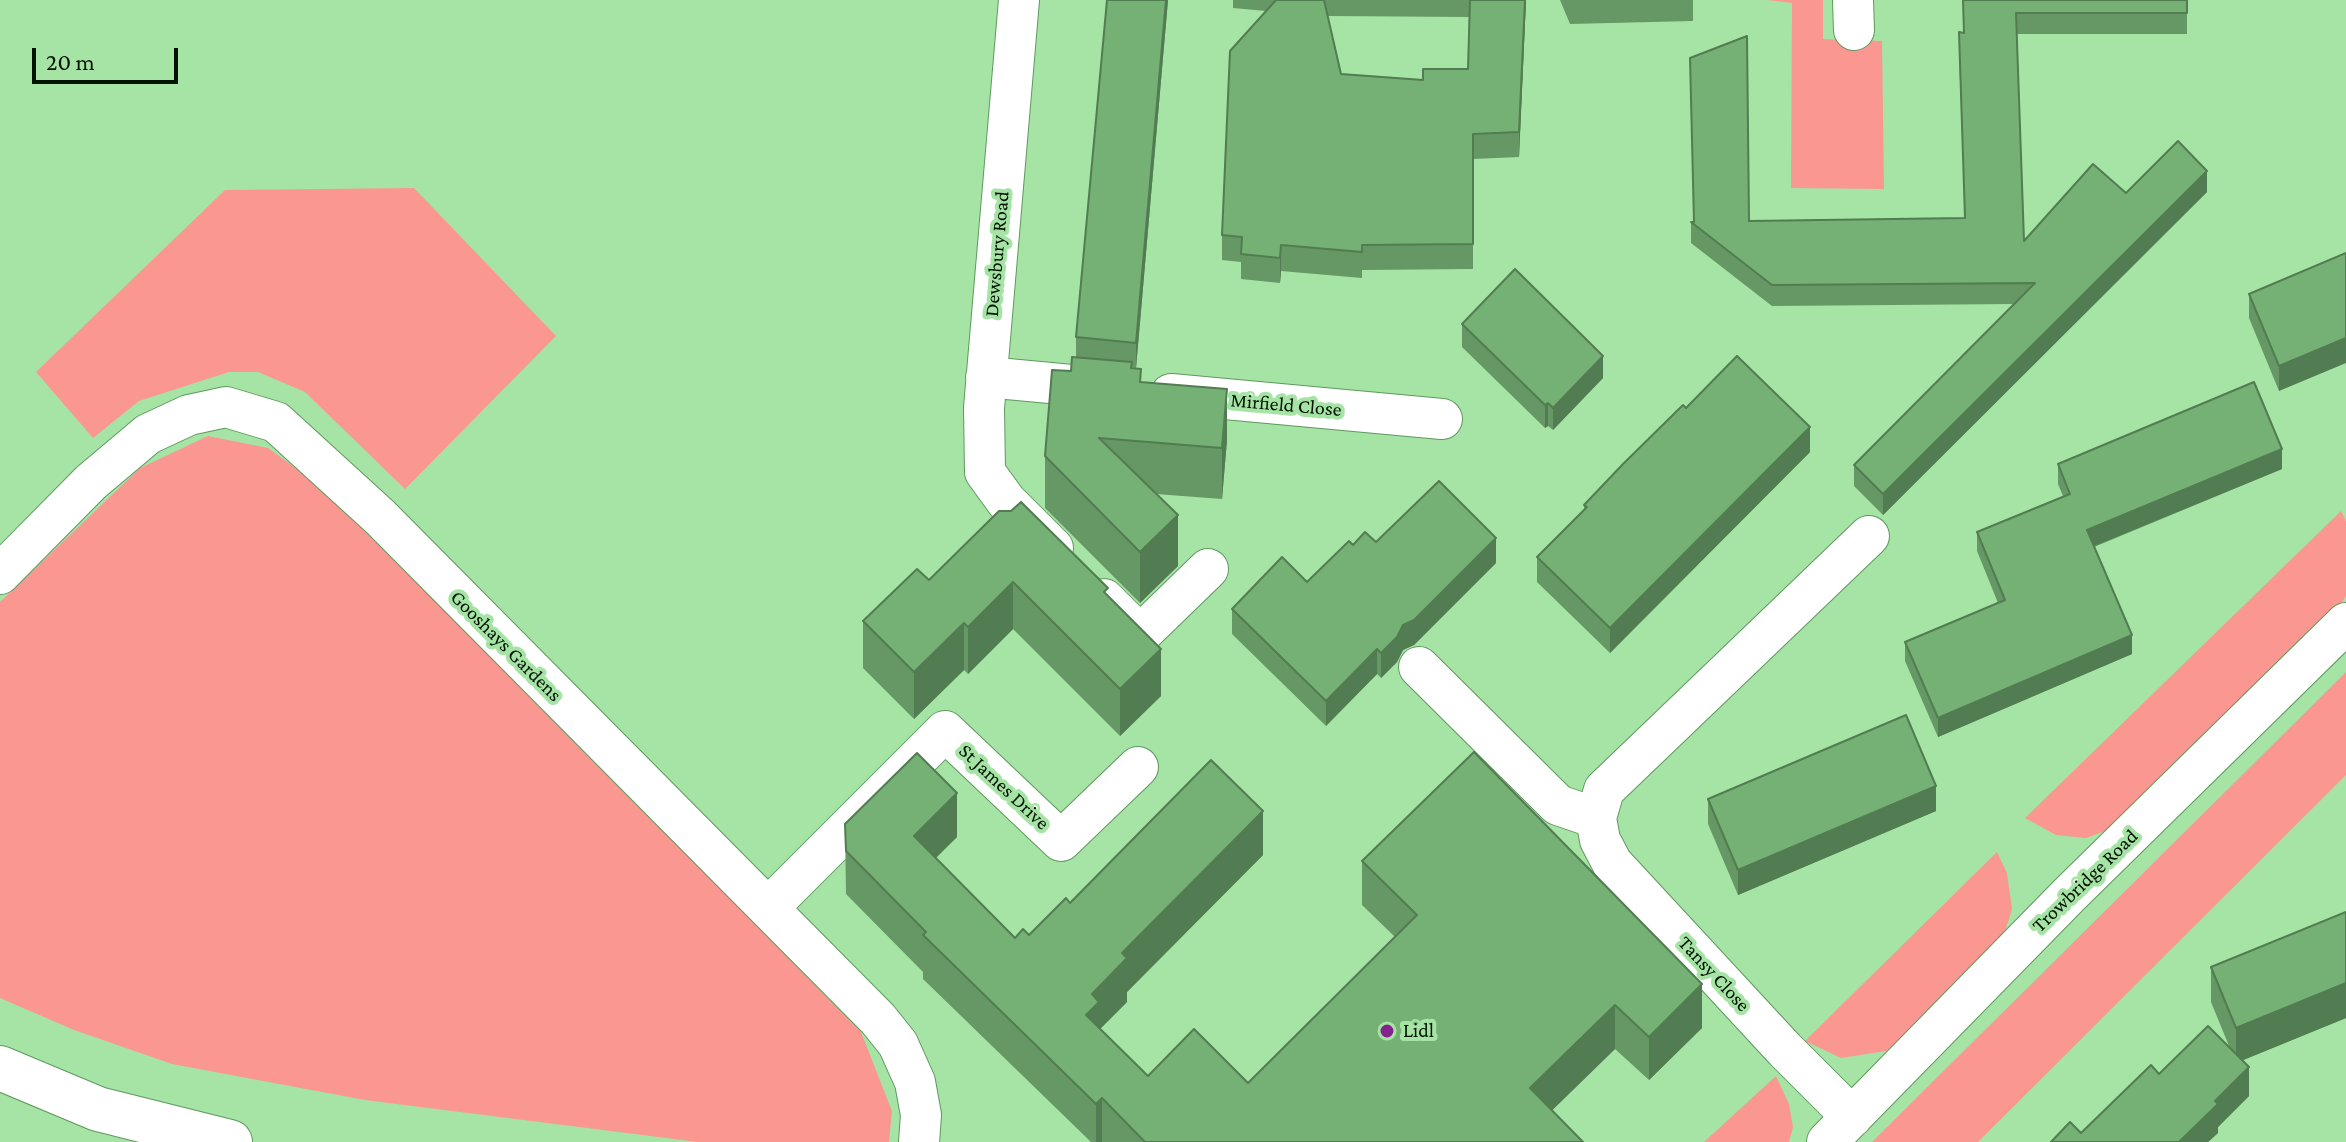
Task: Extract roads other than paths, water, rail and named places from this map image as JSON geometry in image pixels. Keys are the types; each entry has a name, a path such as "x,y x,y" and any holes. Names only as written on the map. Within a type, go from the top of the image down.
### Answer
{"street":[{"name":"Dewsbury Road","path":"1019,0 986,377 985,472 1006,501 1140,635 1208,569"},
{"name":"Mirfield Close","path":"986,377 1442,419"},
{"name":"Gooshays Gardens","path":"0,574 91,482 148,434 189,415 226,407 276,422 380,517 878,1019 898,1044 915,1082 921,1115 919,1142"},
{"path":"1419,667 1558,805 1596,818 1604,790 1869,536"},
{"name":"Trowbridge Road","path":"1840,1130 2069,895 2346,623"},
{"name":"St James Drive","path":"769,907 945,731 1061,841 1138,767"},
{"name":"Tansy Close","path":"1596,818 1600,840 1612,863 1785,1050 1840,1130"},
{"path":"0,1068 98,1109 230,1142"}],"place":[{"name":"Lidl","path":"1387,1031"}]}
